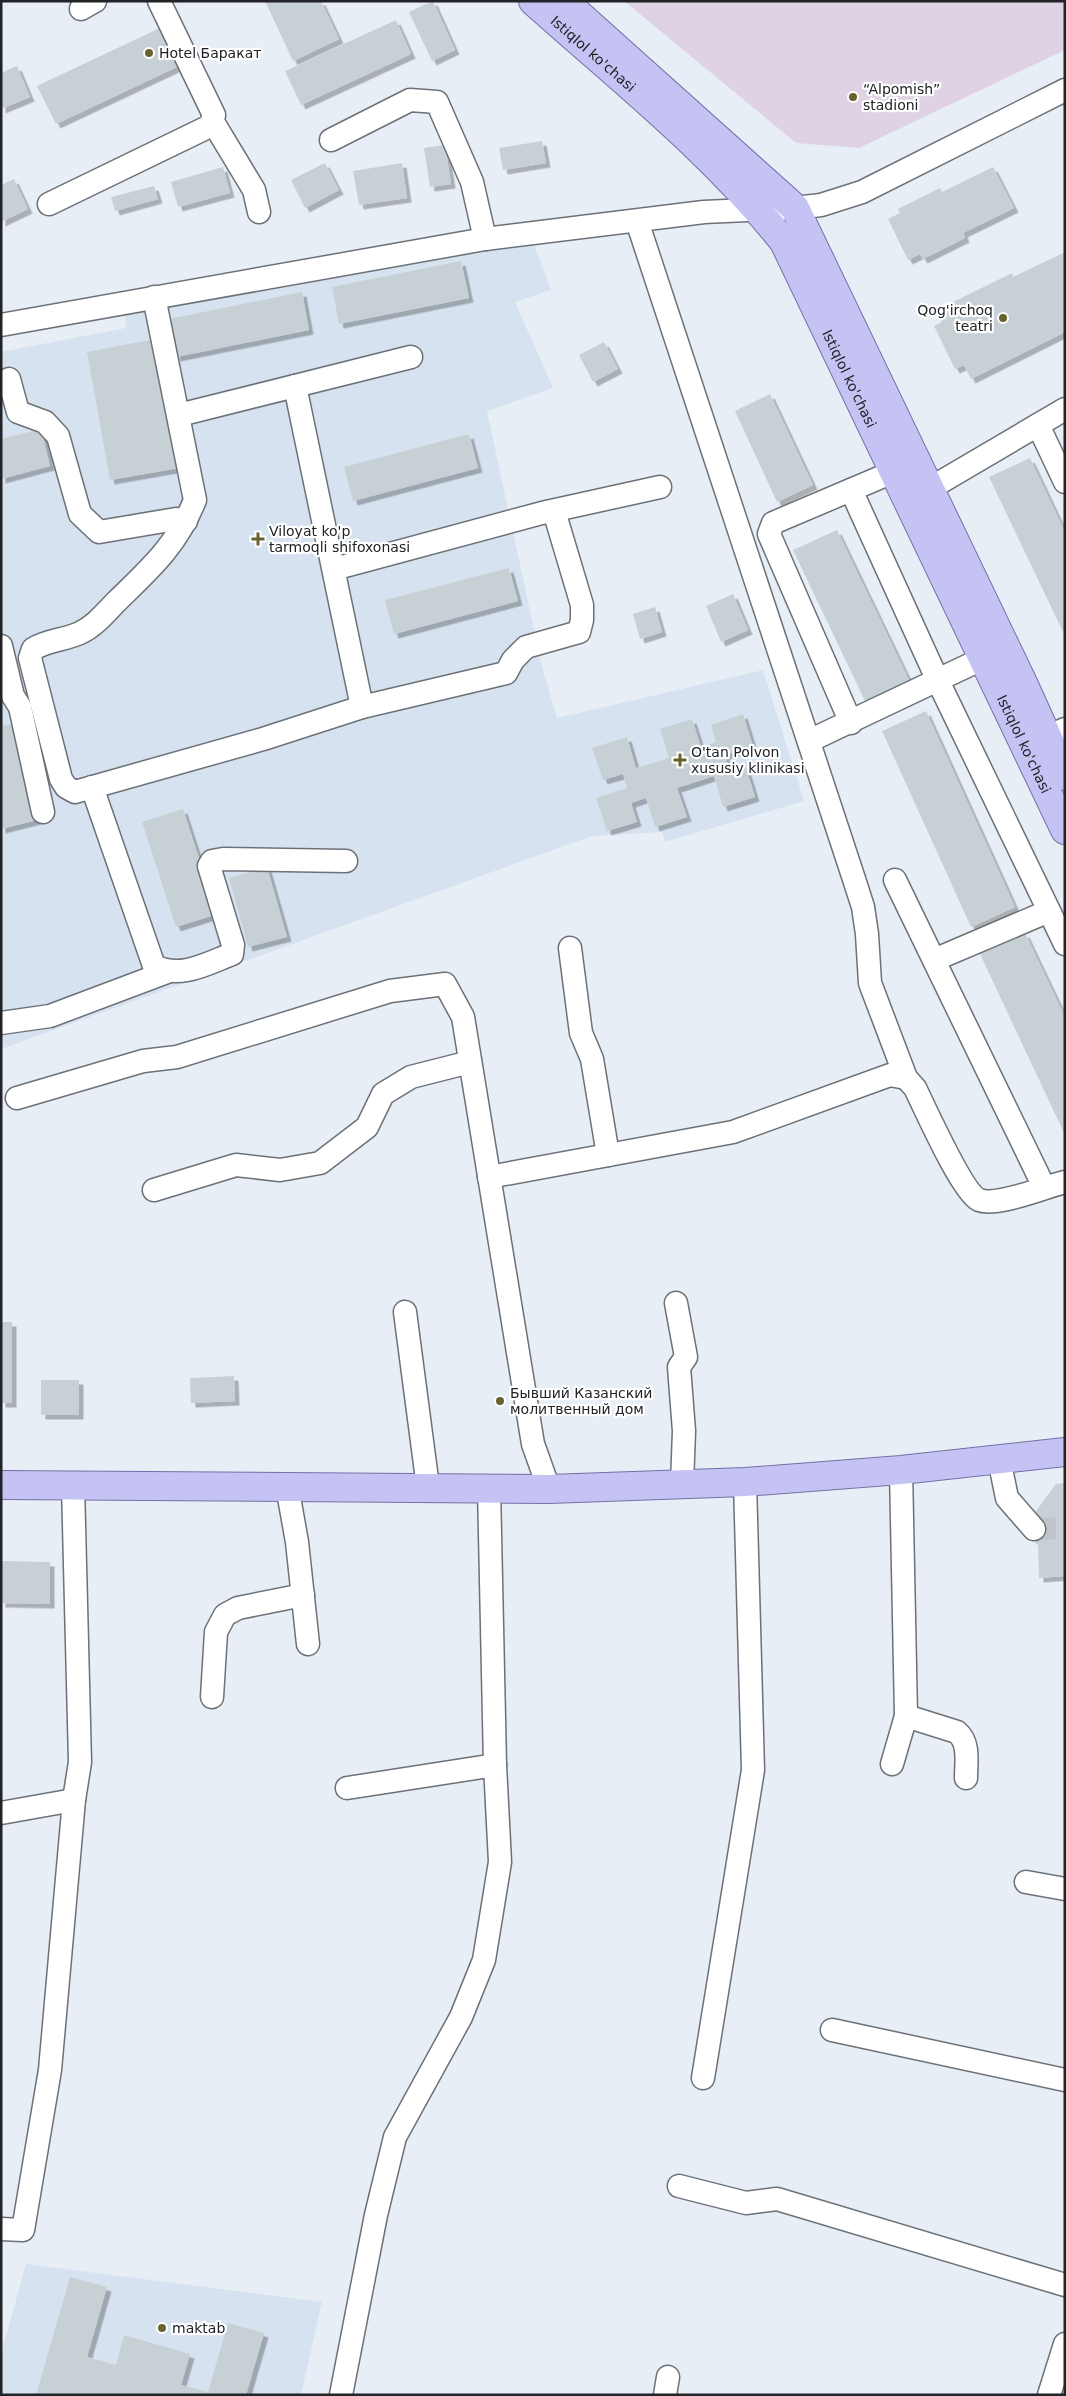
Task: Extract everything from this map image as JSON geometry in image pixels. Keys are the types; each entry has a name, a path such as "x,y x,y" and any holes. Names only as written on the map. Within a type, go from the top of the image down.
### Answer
{"main road":[{"name":"Istiqlol ko'chasi","path":"533,1 693,144 758,209 784,242 1065,830"},
{"name":"Istiqlol ko'chasi","path":"564,1 795,208 930,489 1056,733 1065,776"},
{"path":"1,1485 489,1487 549,1489 745,1482 901,1470 1065,1452"}],"street":[{"path":"49,204 210,126 213,122 214,115 159,1"},
{"path":"1,324 485,239 704,212 795,208 821,204 862,192 1065,90"},
{"path":"331,140 410,100 437,102 472,182 485,239"},
{"path":"213,122 254,190 259,212"},
{"path":"637,221 863,907 867,934 870,984 906,1078 914,1088 964,1185 979,1200 996,1201 1054,1185 934,960 895,880"},
{"path":"154,297 195,500 186,521 163,556 95,624 78,634 41,644 33,649 30,658 61,780 66,787 75,792 263,739 362,707 506,672 513,660 526,647 579,632 582,620 582,605 554,510"},
{"path":"179,415 411,357"},
{"path":"10,379 18,412 45,422 58,436 80,514 100,532 176,519 186,521"},
{"path":"296,386 362,707"},
{"path":"930,489 1065,409"},
{"path":"1038,425 1065,482"},
{"path":"851,723 769,534 773,523 893,472"},
{"path":"334,569 554,510 660,487"},
{"path":"851,490 938,681 1065,944"},
{"path":"1,646 7,697 20,707 43,812"},
{"path":"809,741 851,723 984,658"},
{"path":"7,697 39,692"},
{"path":"92,787 154,966 167,972"},
{"path":"1,1023 50,1016 167,972 191,970 232,954 233,945 209,866 212,861 223,859 346,861"},
{"path":"934,960 1049,911"},
{"path":"570,948 581,1033 592,1059 608,1155"},
{"path":"18,1098 143,1061 177,1057 390,991 445,984 463,1017 533,1444 549,1489"},
{"path":"154,1190 236,1165 280,1170 320,1163 367,1127 383,1094 411,1078 470,1062"},
{"path":"489,1177 733,1132 890,1075 906,1078"},
{"path":"676,1303 686,1357 679,1368 684,1431 682,1484"},
{"path":"405,1312 428,1487"},
{"path":"999,1459 1007,1498 1034,1528"},
{"path":"892,1764 906,1716 901,1470"},
{"path":"703,2078 753,1770 745,1482"},
{"path":"12,2230 50,2070 74,1800 80,1762 74,1485"},
{"path":"288,1486 308,1644"},
{"path":"341,2395 376,2215 395,2137 461,2017 484,1960 500,1862 495,1766 489,1487"},
{"path":"212,1697 216,1632 225,1615 238,1608 303,1595"},
{"path":"906,1716 957,1732 963,1737 966,1746 966,1778"},
{"path":"348,1788 495,1766"},
{"path":"1,1813 74,1800"},
{"path":"1026,1882 1065,1889"},
{"path":"832,2030 1065,2080"},
{"path":"679,2186 746,2203 777,2199 1065,2285"},
{"path":"1049,2395 1065,2344"}],"shaded area":[{"name":"“Alpomish” stadioni","path":"624,1 1065,1 1065,50 859,148 796,143"},
{"name":"Viloyat ko'p tarmoqli shifoxonasi","path":"532,239 551,290 515,302 553,388 487,411 542,667 557,718 763,670 804,801 665,842 662,832 592,836 1,1049 1,352 126,328 125,314"},
{"name":"maktab","path":"26,2264 322,2302 301,2395 1,2395 1,2354"}],"building":[{"path":"265,1 321,1 339,39 293,61"},
{"path":"433,1 455,50 432,61 409,12"},
{"path":"396,20 411,54 301,105 285,71"},
{"path":"162,27 181,65 56,124 37,86"},
{"path":"17,66 30,97 1,109 1,73"},
{"path":"542,141 546,163 503,170 499,148"},
{"path":"445,145 451,184 430,187 424,148"},
{"path":"325,163 339,190 305,208 291,180"},
{"path":"402,163 407,198 359,205 353,171"},
{"path":"223,167 230,193 178,207 171,182"},
{"path":"993,167 1014,208 963,233 965,238 923,259 920,254 908,260 888,219 900,213 898,209 940,188 942,192"},
{"path":"14,179 28,209 1,222 1,185"},
{"path":"154,186 158,199 115,211 111,197"},
{"name":"Qog'irchoq teatri","path":"1065,252 1065,332 971,379 964,365 955,369 934,326 942,322 939,314 943,312 941,308 1012,273 1013,277"},
{"path":"461,261 469,298 339,324 332,287"},
{"path":"302,292 309,330 176,357 169,319"},
{"path":"155,339 179,468 110,480 87,352"},
{"path":"604,342 618,369 593,382 579,355"},
{"path":"770,394 813,485 777,502 735,411"},
{"path":"41,429 50,466 1,479 1,439"},
{"path":"469,434 478,468 353,501 344,467"},
{"path":"1030,458 1065,532 1065,636 989,477"},
{"path":"837,530 909,680 865,701 793,550"},
{"path":"509,568 518,601 394,634 385,600"},
{"path":"733,594 748,630 721,642 706,606"},
{"path":"655,607 662,632 640,639 633,614"},
{"path":"926,711 1015,907 971,927 882,731"},
{"path":"743,714 753,746 725,755 729,770 745,765 755,797 723,807 714,776 677,788 687,817 655,827 646,798 631,803 637,822 607,831 596,798 627,788 623,774 603,780 592,748 627,737 636,768 669,758 660,729 692,719 701,747 716,742 711,725"},
{"path":"13,724 37,820 1,829 1,726"},
{"path":"183,809 217,914 176,927 142,822"},
{"path":"267,867 287,937 248,947 229,878"},
{"path":"1025,933 1065,1017 1065,1135 980,954"},
{"path":"1,1322 12,1322 12,1403 1,1403"},
{"path":"234,1376 235,1401 191,1403 190,1378"},
{"path":"41,1380 79,1380 79,1415 41,1415"},
{"path":"1065,1483 1065,1576 1039,1578 1038,1544 1036,1545 1033,1515 1056,1484"},
{"path":"1,1561 50,1562 50,1604 1,1603"},
{"path":"70,2277 107,2287 87,2357 116,2365 124,2335 190,2354 181,2385 208,2392 228,2323 264,2333 246,2395 36,2395"}],"tunnel":[{"path":"1034,1529 1065,1528"}],"place":[{"name":"Hotel Баракат","path":"149,53"},
{"name":"“Alpomish” stadioni","path":"853,97"},
{"name":"Qog'irchoq teatri","path":"1003,318"},
{"name":"Viloyat ko'p tarmoqli shifoxonasi","path":"258,539"},
{"name":"O'tan Polvon xususiy klinikasi","path":"680,760"},
{"name":"Бывший Казанский молитвенный дом","path":"500,1401"},
{"name":"maktab","path":"162,2328"}]}
